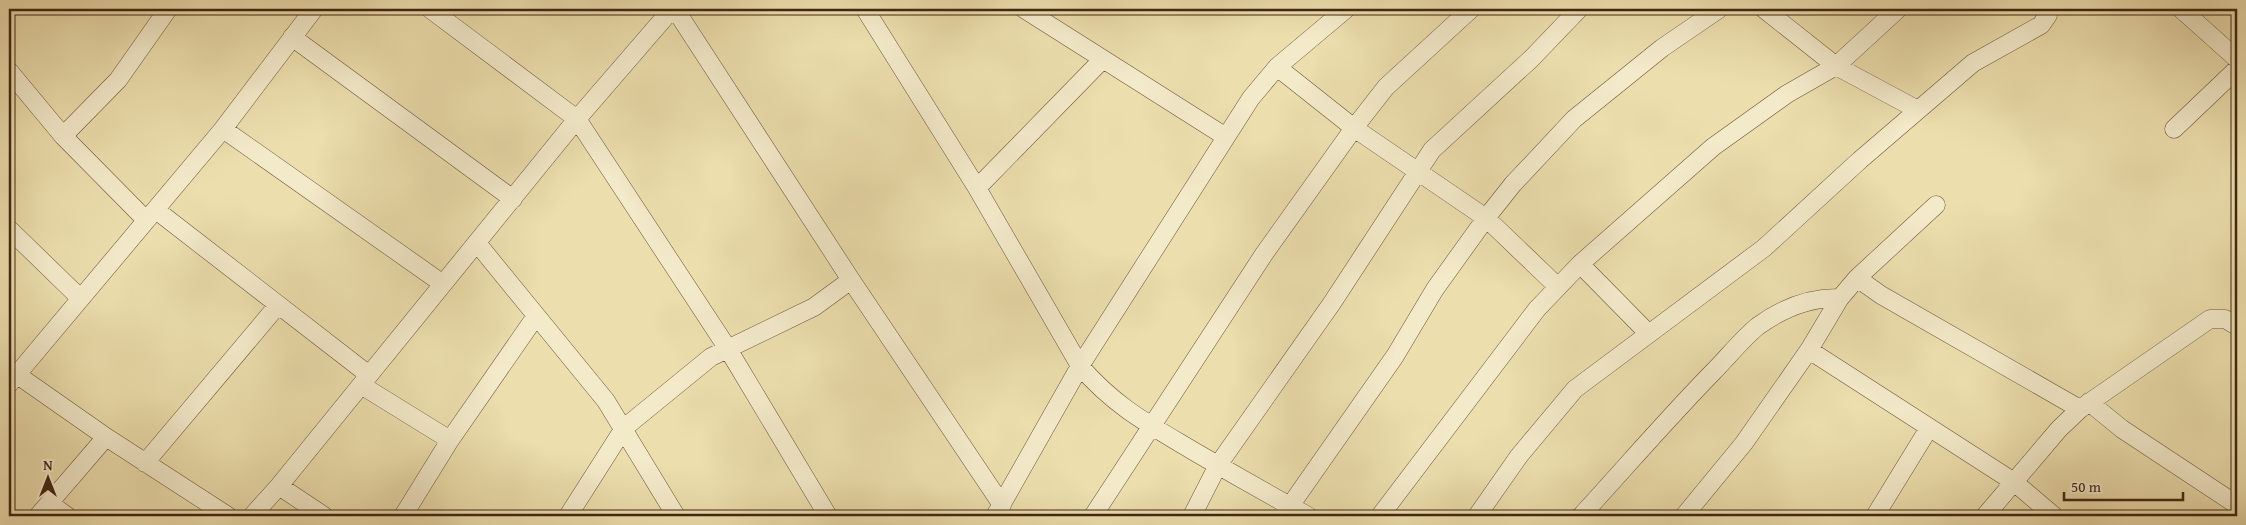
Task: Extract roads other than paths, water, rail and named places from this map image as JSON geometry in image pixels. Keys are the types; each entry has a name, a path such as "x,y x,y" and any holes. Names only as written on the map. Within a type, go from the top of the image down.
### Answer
{"street":[{"path":"64,136 118,80 168,9"},
{"path":"228,516 12,379 223,130 314,9"},
{"path":"430,9 577,118 728,349 828,516"},
{"path":"252,516 279,486 577,118 674,9 851,280 998,511 1080,366 1251,98 1277,67 1346,9"},
{"path":"865,9 977,188 1080,366 1112,399 1151,426 1218,465 1287,511 1308,516"},
{"path":"1024,9 1226,137"},
{"path":"1093,516 1264,254 1354,128 1386,87 1471,9"},
{"path":"1192,516 1218,465 1332,303 1432,150 1531,59 1579,9"},
{"path":"1287,511 1395,356 1436,289 1486,218 1513,184 1574,119 1662,48 1719,9"},
{"path":"1764,9 1836,66 1918,110"},
{"path":"1380,516 1537,309 1580,264 1713,147 1786,94 1836,66 1898,9"},
{"path":"1477,516 1520,456 1575,389 1764,248 1860,160 1974,63 2041,25 2048,15 2048,9"},
{"path":"2181,9 2237,59"},
{"path":"292,37 513,199"},
{"path":"977,188 1103,59"},
{"path":"1277,67 1354,128 1486,218 1558,287"},
{"path":"2174,129 2237,69"},
{"path":"9,71 64,136 151,215 278,305 365,380 450,440"},
{"path":"223,130 443,284"},
{"path":"1684,516 1744,443 1809,350 1840,298 1857,278 1936,205"},
{"path":"9,229 80,298"},
{"path":"477,243 606,401 676,516"},
{"path":"1580,264 1648,333"},
{"path":"1857,278 1881,295 2085,406 2237,505"},
{"path":"568,516 624,428 711,357 814,306 851,280"},
{"path":"1582,516 1690,396 1757,327 1781,312 1802,303 1820,298 1840,298"},
{"path":"145,463 278,305"},
{"path":"403,516 450,440 536,316"},
{"path":"1985,516 2059,429 2085,406 2210,319 2226,319 2237,326"},
{"path":"1809,350 2014,482 2054,516"},
{"path":"1875,516 1929,428"},
{"path":"38,516 106,437"},
{"path":"279,486 324,516"},
{"path":"49,503 67,516"}]}
